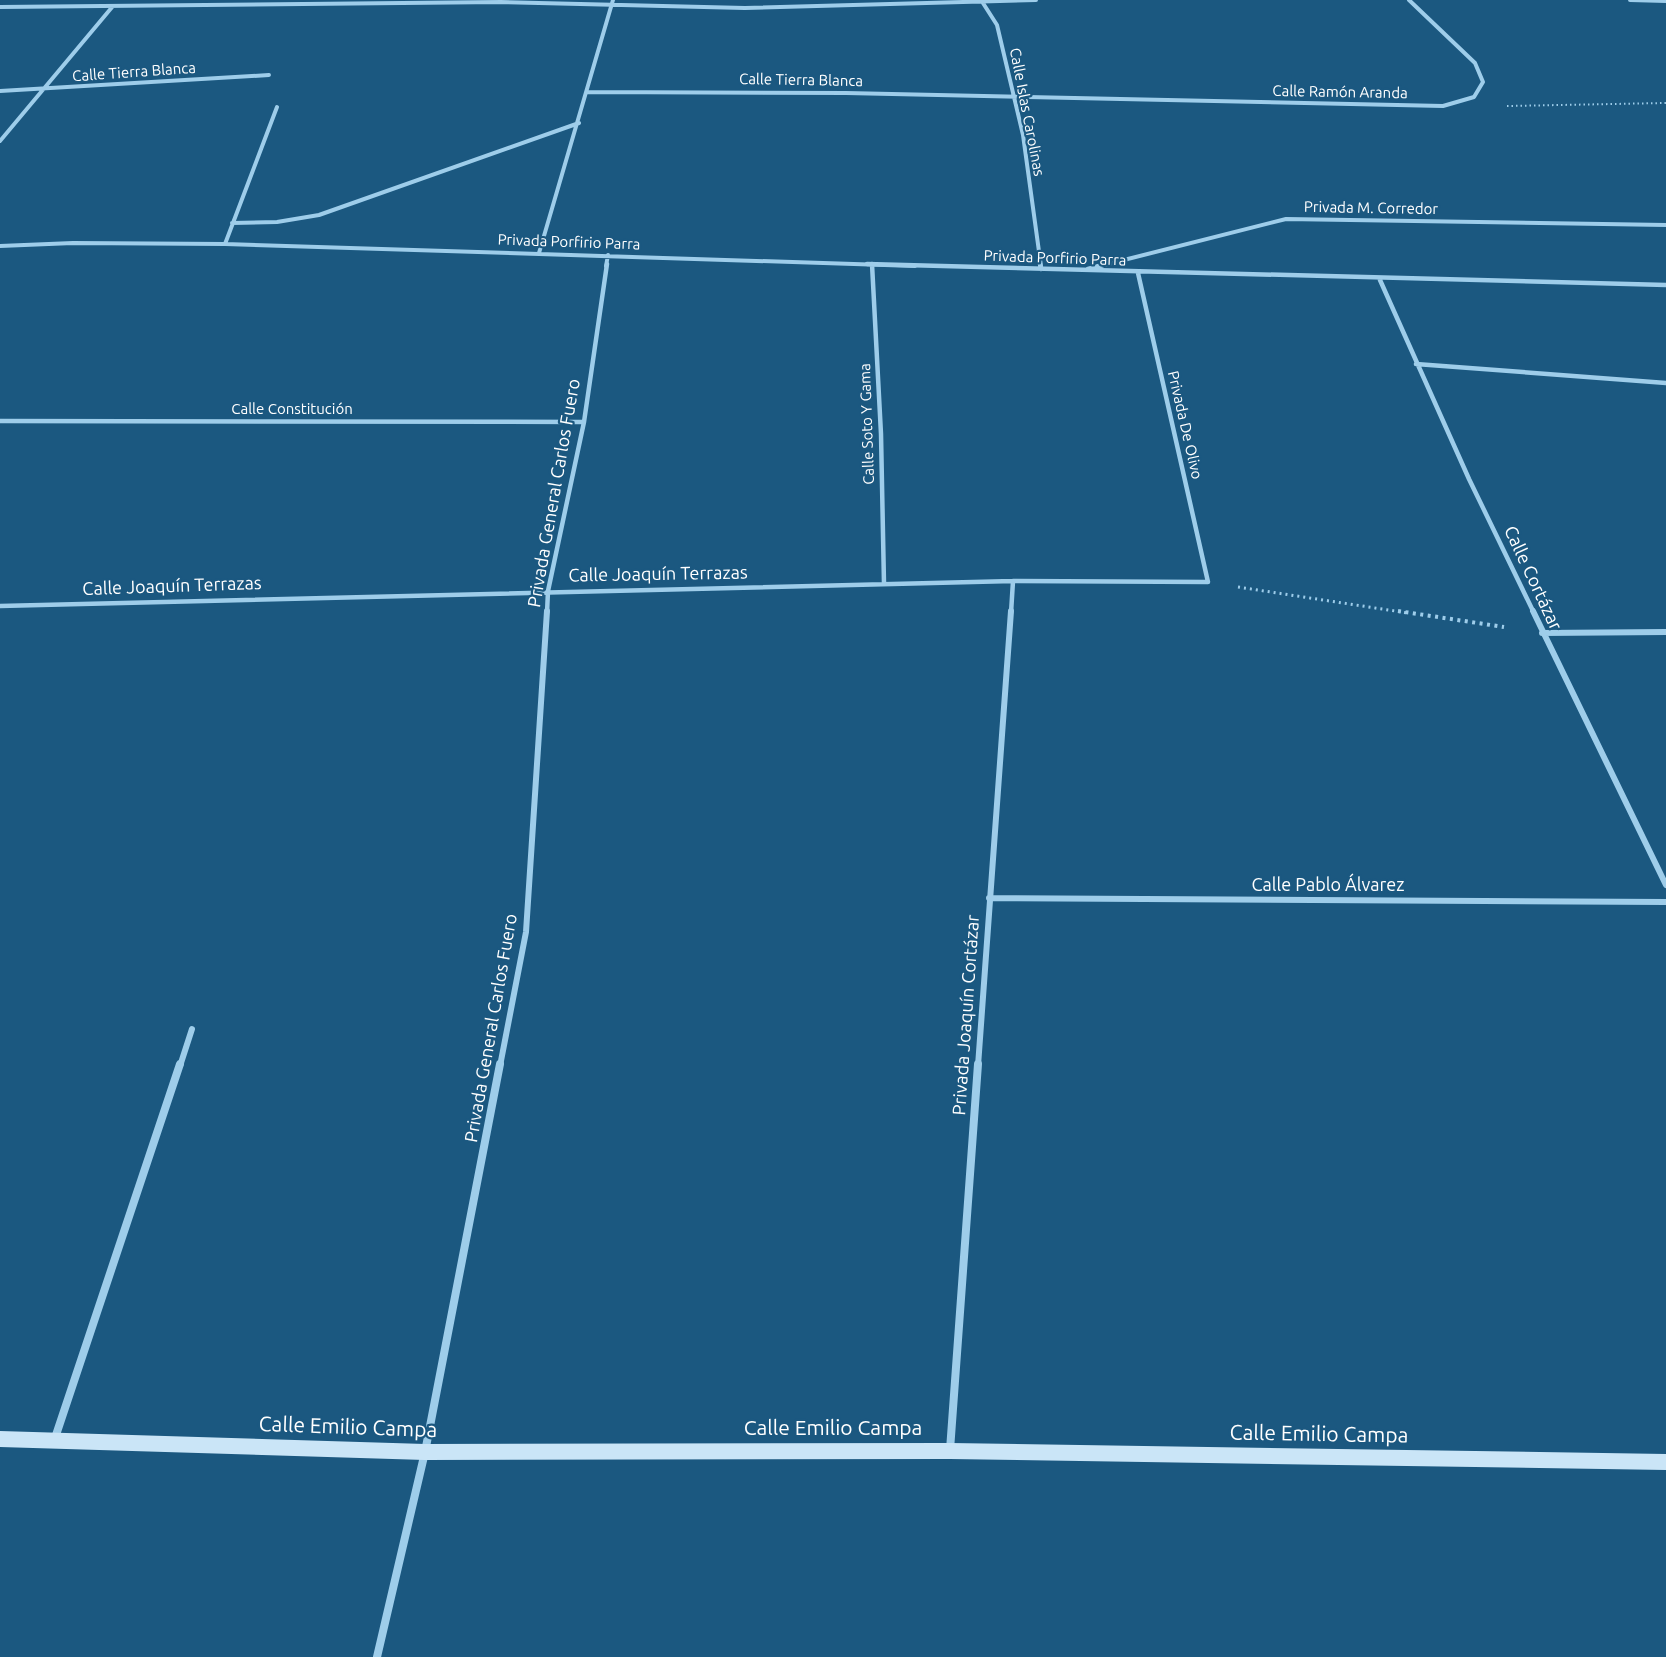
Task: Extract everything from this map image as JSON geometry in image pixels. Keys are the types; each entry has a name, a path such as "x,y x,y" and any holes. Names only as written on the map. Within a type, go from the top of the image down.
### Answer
{"street":[{"path":"148,6 152,0"},
{"name":"Calle Islas Carolinas","path":"981,0 997,25 1023,135 1041,269"},
{"path":"0,7 612,2 765,8 1036,0"},
{"name":"Calle Ramón Aranda","path":"1014,97 1443,106 1474,98 1483,82 1475,63 1409,0"},
{"path":"1630,0 1666,1"},
{"path":"539,253 579,123 612,2"},
{"path":"0,141 113,6"},
{"name":"Calle Tierra Blanca","path":"0,91 42,91 269,75"},
{"name":"Calle Tierra Blanca","path":"587,92 752,91 1014,97"},
{"path":"225,244 277,107"},
{"path":"232,223 277,222 319,215 579,123"},
{"name":"Privada M. Corredor","path":"1082,270 1286,219 1666,225"},
{"name":"Privada Porfirio Parra","path":"0,246 73,243 225,244 1138,273"},
{"name":"Privada General Carlos Fuero","path":"377,1657 425,1452 526,932 548,591 584,422 608,255"},
{"name":"Calle Soto Y Gama","path":"872,264 881,434 884,584"},
{"path":"1138,273 1666,285"},
{"name":"Privada De Olivo","path":"1138,273 1208,582"},
{"name":"Calle Cortázar","path":"1380,280 1416,364 1542,633 1666,885"},
{"path":"1416,364 1666,383"},
{"name":"Calle Constitución","path":"0,421 584,422"},
{"name":"Calle Joaquín Terrazas","path":"2,606 1013,581 1208,582"},
{"name":"Privada Joaquín Cortázar","path":"950,1451 1013,581"},
{"path":"0,612 2,606"},
{"path":"1542,633 1666,632"},
{"name":"Calle Pablo Álvarez","path":"989,898 1666,902"},
{"path":"54,1441 192,1029"},
{"name":"Calle Emilio Campa","path":"0,1439 425,1452 950,1451 1666,1462"}],"path":[{"path":"1443,106 1666,103"},
{"path":"1208,582 1542,633"}]}
